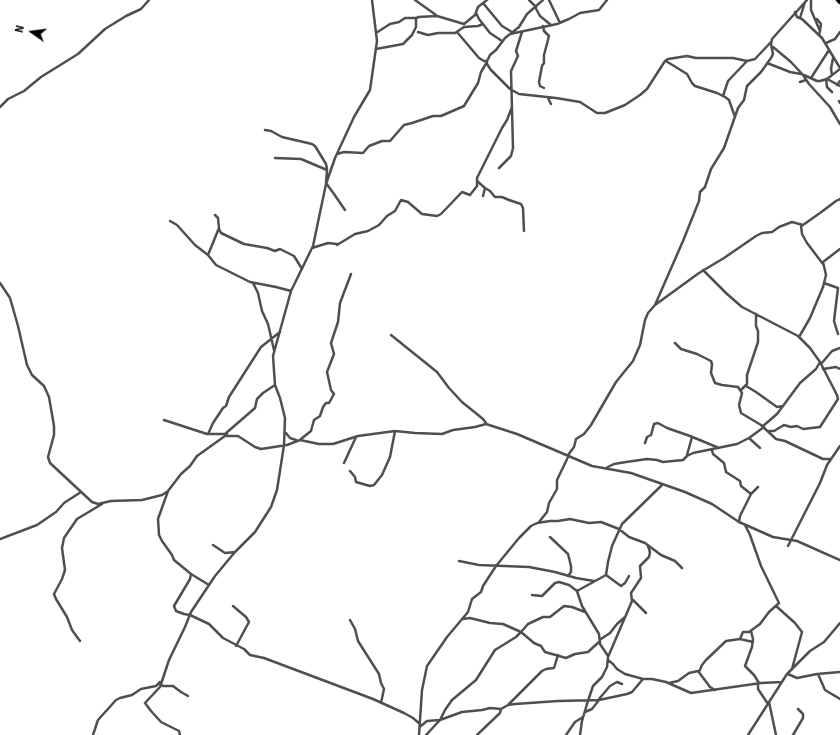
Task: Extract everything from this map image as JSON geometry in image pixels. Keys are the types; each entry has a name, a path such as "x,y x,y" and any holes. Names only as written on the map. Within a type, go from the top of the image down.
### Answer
{"street":[{"path":"0,107 8,99 24,91 41,77 78,54 105,29 141,9 149,0"},
{"path":"180,735 179,731 161,722 145,704 161,683 169,660 186,627 190,615 209,585 235,552 255,532 272,506 279,484 286,430 284,412 275,385 272,361 274,350 291,291 312,248 326,184 337,154 354,117 370,90 376,50 376,33 372,0"},
{"path":"415,0 437,16"},
{"path":"376,33 390,24 399,22 405,18 426,16 437,16 463,25 471,19 476,13 478,7 487,0"},
{"path":"529,0 536,7 542,18 551,25"},
{"path":"337,154 344,152 363,153 369,146 382,140 390,141 404,125 433,116 441,116 464,106 478,83 490,56 498,48 502,41 522,23 527,14 543,0"},
{"path":"549,0 560,22"},
{"path":"483,3 502,26 511,33 551,25 580,13 599,10 607,0"},
{"path":"767,63 788,71 802,74 818,81 827,79 840,68 819,33 811,10 811,0"},
{"path":"800,18 806,1"},
{"path":"723,96 728,81 747,62 755,59 771,44 776,34 806,1"},
{"path":"795,12 797,17 819,33"},
{"path":"476,13 490,33 502,41"},
{"path":"376,50 403,44 412,35 416,27 415,21 417,18"},
{"path":"817,19 821,24 819,33"},
{"path":"418,32 428,35 457,32 464,27 483,24"},
{"path":"543,26 544,31 549,36 539,82 540,86 544,88"},
{"path":"457,32 479,58 487,62 491,70 512,90 521,95 530,94 580,102 597,113 605,113 629,103 647,89 666,61 687,56 696,58 733,58 747,62"},
{"path":"499,168 511,156 513,148 512,69 518,56 516,51 522,32"},
{"path":"826,43 835,39 840,32"},
{"path":"655,305 699,201 700,192 705,187 711,169 724,148 738,108 745,98 748,86 773,54 771,44"},
{"path":"771,44 802,74 826,102 840,124"},
{"path":"811,78 829,50"},
{"path":"832,75 831,69 833,57"},
{"path":"666,61 686,73 695,86 723,96 728,100 736,117"},
{"path":"827,79 838,85 840,81"},
{"path":"827,79 827,87 832,92"},
{"path":"800,82 806,80"},
{"path":"548,98 551,104"},
{"path":"312,248 328,243 336,244 355,234 368,231 379,225 387,216 395,212 401,201 408,202 422,214 437,216 441,214 462,192 470,195 477,186 477,181 482,166 513,106"},
{"path":"265,130 271,131 282,137 315,146 326,164 326,184 345,210"},
{"path":"275,158 301,159 327,170"},
{"path":"477,181 492,192 493,196 502,197 521,204 523,208 524,231"},
{"path":"483,196 485,188"},
{"path":"801,225 814,218 831,204 840,199"},
{"path":"208,255 219,229 218,218 215,215"},
{"path":"170,221 177,226 195,245 208,255 216,265 253,283 291,291"},
{"path":"419,735 422,690 426,669 447,637 468,612 472,599 480,593 496,566 526,530 542,519 547,512 549,503 557,490 557,480 574,447 576,439 584,434 591,425 616,382 634,361 640,345 644,320 655,305 703,270 761,233 772,232 779,227 796,222 801,225 803,236 812,251 823,264 826,275 810,318 799,337"},
{"path":"219,229 222,233 244,244 267,248 274,251 280,249 295,257 302,269"},
{"path":"216,237 222,233"},
{"path":"823,264 840,249"},
{"path":"703,270 732,299 756,314 792,332 810,347 821,363 838,398 822,426 802,429 796,426 790,427 784,425 776,430 769,431"},
{"path":"301,440 311,431 314,420 320,416 322,408 326,403 329,403 334,395 327,372 334,354 332,341 338,322 340,303 351,274"},
{"path":"0,283 10,298 27,365 32,375 44,386 49,397 54,422 49,461 90,502 98,504 112,501 142,500 162,495 168,491"},
{"path":"253,283 258,293 274,350"},
{"path":"824,283 836,286 838,291"},
{"path":"838,334 834,319 838,291 840,287"},
{"path":"741,390 748,383 748,375 758,341 756,314"},
{"path":"208,434 213,423 226,406 229,397 261,347 280,332"},
{"path":"391,335 437,372 458,399 483,419 486,424"},
{"path":"675,343 681,349 697,354 711,361 711,373 715,383 737,387 741,390"},
{"path":"605,468 614,464 626,462 647,460 657,460 663,462 681,460 693,453 737,444 749,438 764,427 777,414 800,383 816,369 832,351 840,348"},
{"path":"824,369 836,367 840,369"},
{"path":"225,434 255,408 258,399 263,393 275,385"},
{"path":"746,386 777,407 783,406"},
{"path":"741,390 742,395 739,403 740,413 764,427 776,439 785,441 823,458 831,459"},
{"path":"164,420 208,434 238,436 259,448 284,445 301,440 319,444 333,444 356,436 395,431 442,434 453,430 486,424 517,434 592,466 631,473 688,493 712,504 745,525 773,537 791,539 805,544 840,560"},
{"path":"645,443 647,437 651,434 654,424 657,423 720,448"},
{"path":"286,430 290,438 296,441"},
{"path":"350,471 355,477 356,482 370,486 374,485 381,477 390,457 395,431"},
{"path":"209,585 174,560 162,541 159,532 159,515 168,491 180,474 190,466 197,456 222,437 233,435"},
{"path":"344,463 356,436"},
{"path":"687,456 692,437"},
{"path":"749,438 760,448"},
{"path":"788,546 820,483 826,467 840,446"},
{"path":"712,450 713,454 724,463 726,472 740,481 742,486 751,494"},
{"path":"606,575 608,562 622,524 663,485"},
{"path":"739,522 740,516 751,494 758,488"},
{"path":"0,539 37,525 56,512 64,503 81,492"},
{"path":"80,641 72,630 67,617 54,594 62,580 65,570 62,542 77,519 103,503"},
{"path":"537,523 570,519 589,523 601,522 619,529 630,537 643,542 682,568"},
{"path":"740,639 743,632 751,630 760,624 779,602 761,566 745,525"},
{"path":"550,537 568,554 571,572 568,576"},
{"path":"646,613 633,600 631,593 641,578 640,567 649,557 650,551 648,545"},
{"path":"213,546 225,553 235,552"},
{"path":"459,561 479,565 529,567 594,581"},
{"path":"192,574 174,607 178,612 190,615 209,624 223,638 244,649 250,656 264,658 279,665 289,667 356,692 404,713 413,718 420,726"},
{"path":"606,575 621,586 625,583 629,576"},
{"path":"577,591 606,575"},
{"path":"532,595 542,596 555,583 559,582 569,585 577,591 585,612 599,634 601,645 608,658 617,669 625,674 643,679 652,679 668,683 691,693 782,682"},
{"path":"580,735 586,705 593,686 602,677 608,658 633,600"},
{"path":"233,606 246,617 249,622 236,646"},
{"path":"426,735 440,720 452,700 476,680 495,650 516,637 528,624 543,617 550,616 564,606 572,607 585,612"},
{"path":"776,606 795,622 802,632 792,669"},
{"path":"463,619 470,618 490,623 503,624 521,632 534,643 541,646 545,652 567,658 575,654 586,653 610,633 625,617"},
{"path":"350,620 355,629 358,641 379,674 384,689 381,703"},
{"path":"748,735 787,674 810,651 824,642 840,623"},
{"path":"751,630 753,642 745,666 754,675 759,684 758,689 768,703 771,710 776,735"},
{"path":"699,672 704,663 721,645 729,640 740,639 753,642"},
{"path":"508,706 542,671 546,668 554,668 558,656"},
{"path":"668,683 678,681 691,672 697,671 714,690"},
{"path":"787,674 796,678 840,672"},
{"path":"818,674 825,690 840,699"},
{"path":"420,726 427,721 440,720 462,712 490,708 501,709 508,706 553,701 599,700 630,694 643,679"},
{"path":"584,713 592,709 610,686 617,682 622,684"},
{"path":"161,683 164,686 173,686 188,696"},
{"path":"93,735 98,720 118,699 161,683"},
{"path":"584,700 586,705"},
{"path":"765,708 771,710"},
{"path":"477,735 500,713 501,709"},
{"path":"793,735 803,718 798,709"},
{"path":"566,735 575,722 583,717"}]}
